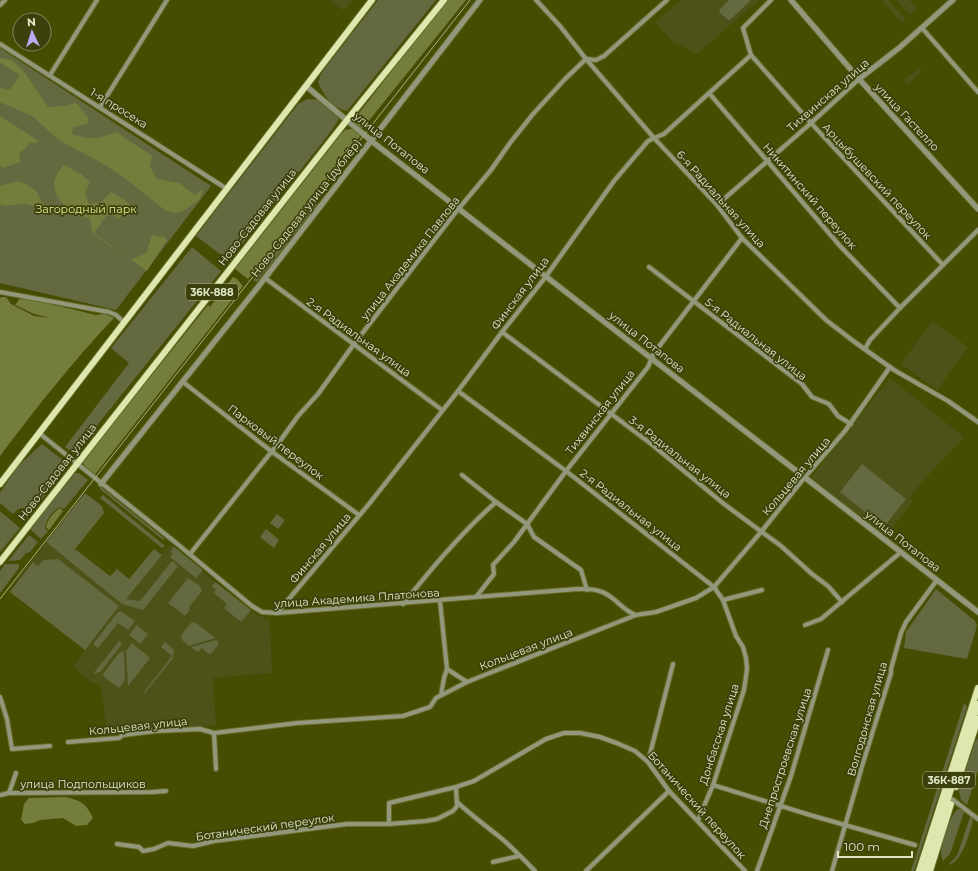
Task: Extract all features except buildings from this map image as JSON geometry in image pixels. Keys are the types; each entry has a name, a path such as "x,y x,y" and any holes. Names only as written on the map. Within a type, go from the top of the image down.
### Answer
{"main road":[{"path":"1,480 39,433 372,0"},
{"name":"Ново-Садовая улица","path":"0,562 347,120 444,0"},
{"name":"36К-887","path":"919,871 978,688"},
{"name":"36К-887","path":"925,871 978,704"},
{"name":"36К-887","path":"930,871 978,719"}],"street":[{"path":"0,5 4,0"},
{"path":"50,75 97,0"},
{"path":"100,107 167,0"},
{"name":"Ново-Садовая улица (дублёр)","path":"101,484 265,278 480,0"},
{"name":"6-я Радиальная улица","path":"536,0 560,26 586,59 654,138 717,205 742,238 826,320 890,367 948,401 978,422"},
{"path":"586,59 596,60 604,56 667,0"},
{"path":"751,55 743,28 771,0"},
{"name":"улица Гастелло","path":"791,0 858,79 978,209"},
{"name":"Тихвинская улица","path":"717,205 811,123 858,79 899,48 953,0"},
{"path":"922,28 978,92"},
{"name":"1-я просека","path":"0,44 228,188"},
{"name":"Финская улица","path":"277,613 369,504 458,391 546,276 614,181 648,141 664,134 751,55"},
{"name":"Арцыбушевский переулок","path":"751,55 811,123 943,265"},
{"name":"улица Академика Павлова","path":"190,554 298,416 318,394 354,344 459,208 491,170 533,114 565,79 586,59"},
{"name":"улица Потапова","path":"306,86 372,140 978,612"},
{"name":"Никитинский переулок","path":"709,93 840,246 900,308"},
{"path":"865,349 870,340 900,308 978,230"},
{"name":"Тихвинская улица","path":"476,597 494,574 493,566 648,366 654,354 742,238"},
{"name":"5-я Радиальная улица","path":"649,267 802,384 812,396 829,404 838,416 851,424"},
{"name":"2-я Радиальная улица","path":"265,278 442,410"},
{"path":"0,292 109,312 116,315 124,322"},
{"name":"3-я Радиальная улица","path":"502,332 650,443 761,532 781,546 812,574 828,586 842,602"},
{"name":"Кольцевая улица","path":"68,742 119,738 123,735 156,731 200,729 214,733 297,723 403,716 430,707 436,698 467,682 636,615 656,612 696,598 714,588 805,477 851,424 890,367"},
{"name":"Парковый переулок","path":"183,382 271,451 359,515"},
{"name":"2-я Радиальная улица","path":"458,391 566,471 714,588"},
{"name":"улица Академика Платонова","path":"39,433 190,554 252,606 262,612 277,613 552,591 588,590 605,593 628,612 636,615"},
{"path":"462,475 526,524 534,537 581,570 588,590"},
{"path":"403,604 427,574 496,502"},
{"path":"805,625 821,619 901,552"},
{"name":"Волгодонская улица","path":"832,871 863,763 892,673 891,668 901,633 906,622 937,580"},
{"name":"Донбасская улица","path":"698,820 713,785 744,690 747,669 746,658 723,600 714,588"},
{"path":"723,600 762,590"},
{"path":"440,600 447,669 441,695"},
{"name":"Днепростроевская улица","path":"757,871 791,776 828,650"},
{"path":"648,762 673,664"},
{"path":"447,669 467,682"},
{"path":"0,697 7,719 12,749 50,746"},
{"path":"214,733 216,769"},
{"name":"Ботанический переулок","path":"389,824 389,803 456,787 474,780 546,739 564,733 580,733 600,737 635,751 648,762 669,791 698,820 743,870"},
{"path":"9,794 16,773"},
{"path":"713,785 779,806 915,845"},
{"path":"456,787 457,802 481,824 502,839 535,871"},
{"name":"улица Подпольщиков","path":"0,795 166,791"},
{"path":"586,871 669,791"},
{"path":"952,799 978,819"},
{"name":"Ботанический переулок","path":"117,844 139,847 143,851 154,849 168,843 193,846 214,841 347,824 426,822 437,819 453,810 457,806 457,802"},
{"path":"492,862 519,856"}],"shaded area":[{"path":"330,0 353,0 344,11"},
{"path":"681,0 759,0 697,54 672,41 655,22"},
{"path":"881,0 888,0 906,19 902,23"},
{"path":"896,0 909,0 917,8 910,15"},
{"path":"919,68 922,72 907,85 904,80"},
{"path":"932,321 968,347 937,390 901,364"},
{"path":"890,378 964,437 909,498 913,501 885,537 810,479"},
{"path":"46,542 122,603 171,544 215,582 257,615 270,620 272,673 213,678 216,725 107,735 101,686 90,682 73,667 85,650 9,591"}],"green space":[{"path":"378,0 436,0 347,111 337,107 329,100 318,82 322,72"},
{"path":"447,0 466,0 363,128 358,126 356,123 356,117"},
{"path":"729,0 751,0 730,20 728,20 720,13 719,10"},
{"name":"Загородный парк","path":"0,48 211,186 116,310 0,283"},
{"path":"0,58 12,60 25,73 48,107 64,106 76,103 88,117 88,124 73,127 72,134 84,137 99,138 116,132 152,156 150,167 157,179 179,183 195,195 203,189 200,199 185,210 177,213 166,211 126,179 102,163 60,141 32,116 0,102 0,88 10,90 20,75 0,63"},
{"path":"307,99 319,100 337,112 339,119 332,130 229,261 196,236 298,104"},
{"path":"0,116 39,141 34,144 30,142 26,148 19,153 21,162 3,168 0,166"},
{"path":"350,129 361,135 248,279 235,269 341,134 345,130"},
{"path":"64,165 81,174 90,182 85,193 89,204 101,202 111,192 125,200 130,205 119,219 109,212 94,233 131,260 146,253 152,235 164,237 167,240 147,271 93,234 90,219 68,211 59,199 54,184 57,174"},
{"path":"17,181 28,185 37,192 41,201 48,208 24,204 4,206 0,204 0,186"},
{"path":"316,201 318,204 257,282 253,280"},
{"path":"192,247 221,271 74,454 65,447 129,363 111,348"},
{"path":"233,277 243,286 93,477 82,462 208,305 210,307"},
{"path":"6,297 11,304 34,316 51,318 34,314 15,305 21,297 96,315 105,314 114,318 55,385 0,456 0,298"},
{"path":"42,444 68,464 27,519 24,508 18,509 13,514 0,503 0,493 18,466"},
{"path":"862,464 906,499 884,527 840,492"},
{"path":"75,473 79,473 88,480 64,509 60,507 50,516 45,528 48,531 41,539 30,529"},
{"path":"101,487 164,538 163,540 100,489"},
{"path":"85,493 102,506 104,513 75,549 110,576 117,569 129,579 154,549 162,555 126,599 140,601 172,561 178,566 143,610 122,604 46,542"},
{"path":"103,495 165,546 162,548 100,498"},
{"path":"60,508 63,511 49,530 46,527 49,519"},
{"path":"0,511 20,528 0,552"},
{"path":"277,514 285,520 278,529 270,523"},
{"path":"266,529 279,540 274,548 260,537"},
{"path":"29,535 38,542 30,552 26,553 20,560 8,561"},
{"path":"174,547 203,570 196,578 170,557 173,554 170,552"},
{"path":"58,559 119,606 85,650 10,592 33,562 38,566 44,560"},
{"path":"5,564 19,564 19,568 0,593 0,571"},
{"path":"188,578 200,586 202,591 189,607 190,609 186,615 184,615 168,603"},
{"path":"215,582 251,610 241,622 224,608 227,604 214,593 216,590 212,586"},
{"path":"936,589 975,621 977,626 967,659 904,648 906,632"},
{"path":"118,612 122,612 135,621 128,630 118,623 98,648 93,644"},
{"path":"192,622 196,623 215,638 189,646 182,640 181,637"},
{"path":"137,625 148,634 140,644 129,635"},
{"path":"216,640 218,645 210,655 202,648 198,652 191,647"},
{"path":"119,641 122,644 100,672 93,674"},
{"path":"165,642 174,650 173,658 145,693 144,692 172,656 161,647"},
{"path":"132,643 150,658 128,686 126,651"},
{"path":"124,651 125,680 119,688 104,677 103,674 119,653"},
{"path":"964,703 967,707 914,871 911,871"},
{"path":"978,738 978,770 967,805 961,800 959,791 975,742"},
{"path":"66,797 79,801 88,809 93,818 87,825 76,826 63,818 40,820 25,824 21,820 24,804 29,798"},
{"path":"958,809 961,809 964,812 950,854 943,861 941,851 945,835 952,816"},
{"path":"971,814 973,822 965,846 959,857 950,865 949,864 957,856"}],"tram line":[{"path":"0,599 470,0"}]}
